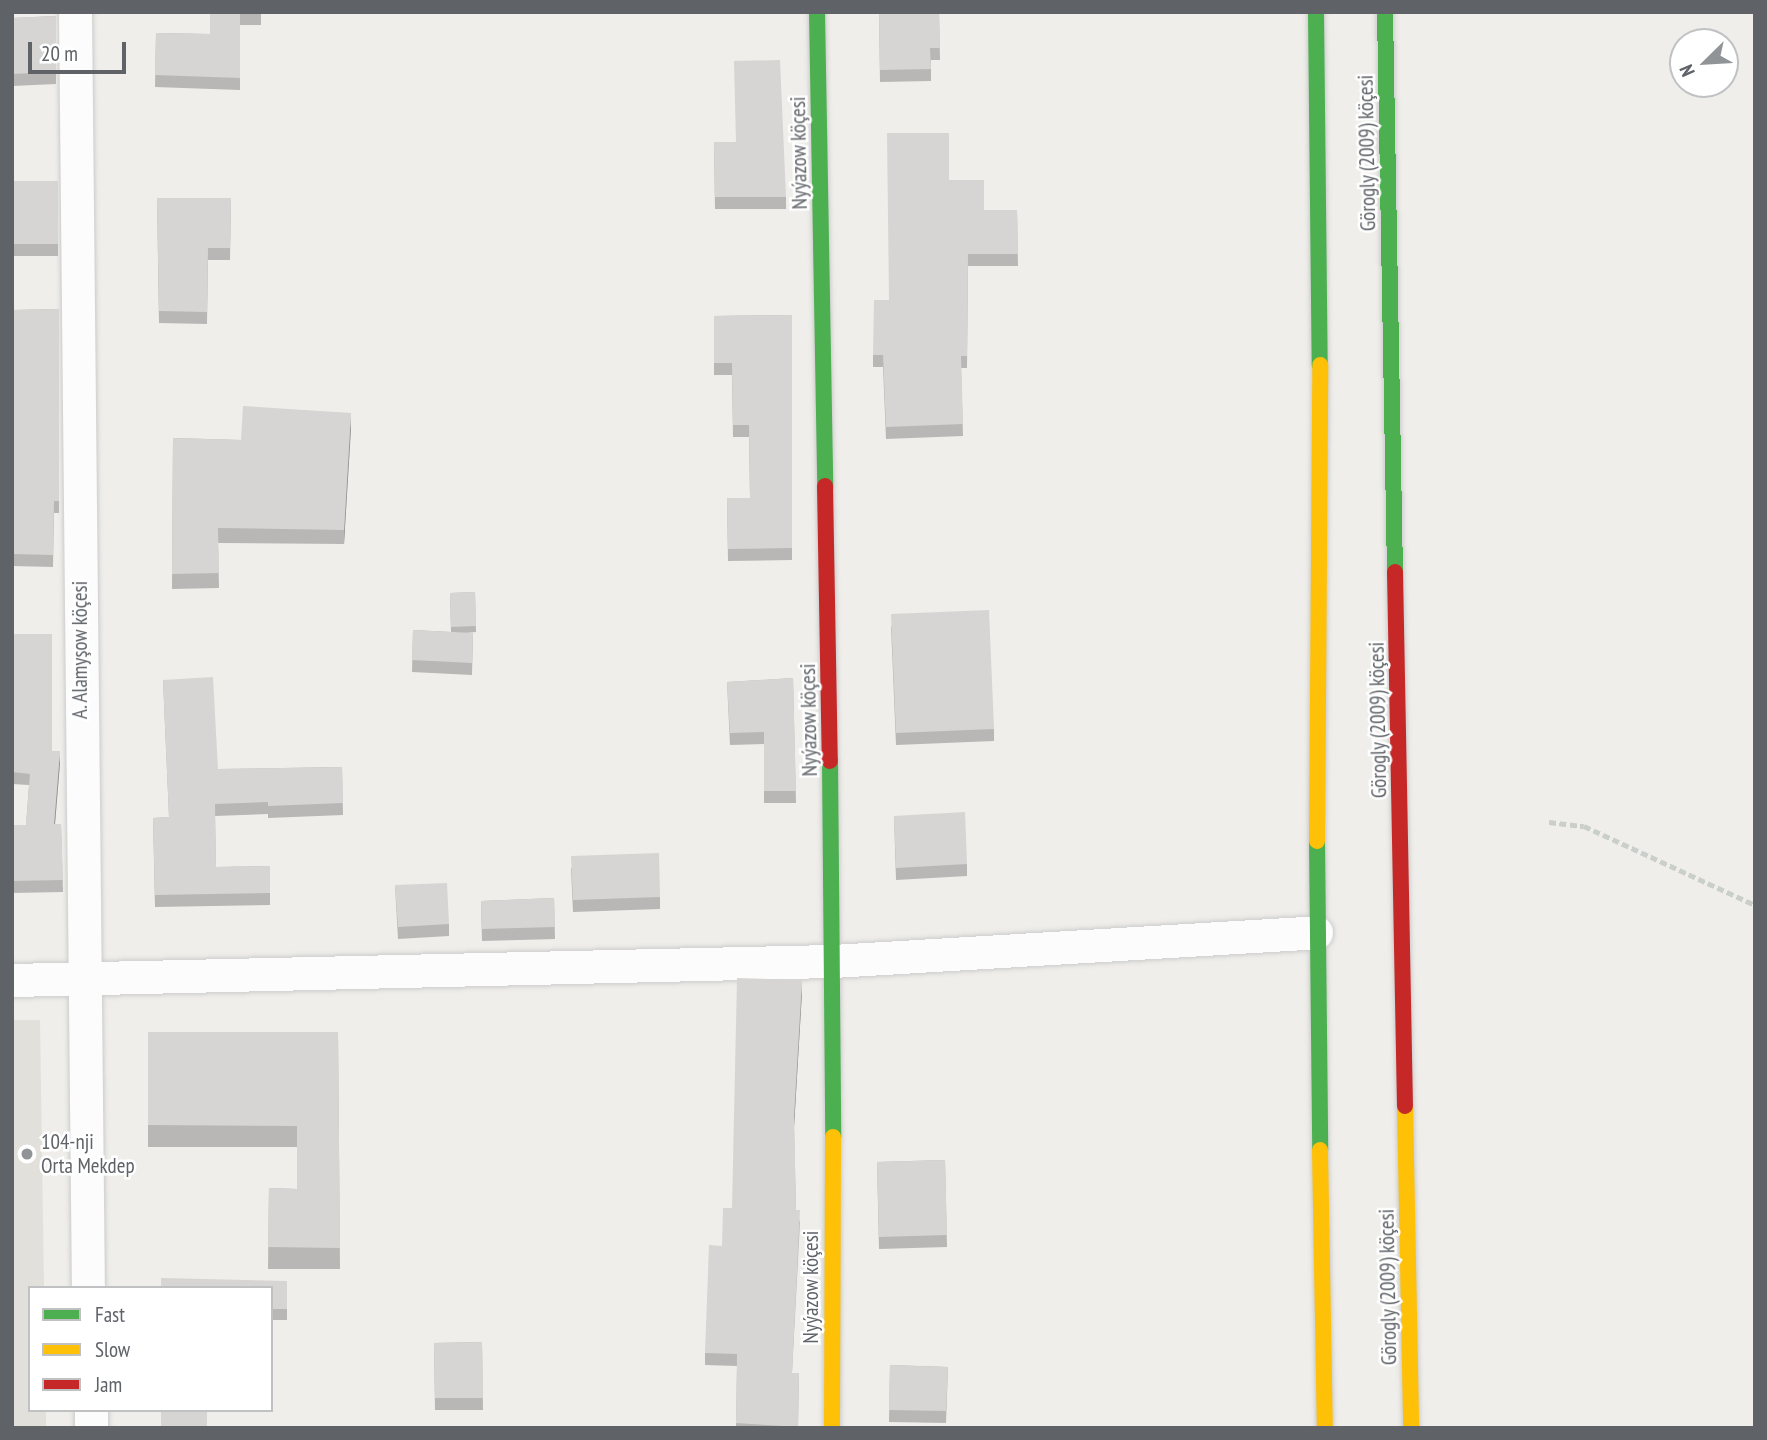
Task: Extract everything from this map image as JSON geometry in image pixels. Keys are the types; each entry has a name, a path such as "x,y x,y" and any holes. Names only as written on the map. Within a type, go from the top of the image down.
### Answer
{"main road":[{"name":"Nyýazow köçesi","path":"817,12 833,961 832,1428"},
{"path":"1316,12 1321,250 1316,932 1325,1428"},
{"name":"Görogly (2009) köçesi","path":"1385,12 1411,1428"}],"street":[{"name":"A. Alamyşow köçesi","path":"75,12 82,979 88,1286"},
{"path":"12,980 833,961 1316,932"}],"path":[{"path":"1549,822 1584,826 1755,905"}],"shaded area":[{"name":"104-nji Orta Mekdep","path":"12,1020 40,1020 44,1286 28,1286 28,1412 46,1412 46,1428 12,1428"}],"building":[{"path":"210,12 261,12 240,13 240,78 155,75 156,33 210,34"},
{"path":"879,12 939,12 940,48 930,48 931,69 880,70"},
{"path":"56,16 56,72 12,74 12,18"},
{"path":"780,60 786,197 715,197 714,142 736,142 734,61"},
{"path":"887,133 949,133 949,180 984,180 984,210 1017,210 1018,254 968,254 967,356 961,356 963,424 886,427 883,355 873,355 874,300 889,300"},
{"path":"12,181 58,181 58,244 12,244"},
{"path":"157,198 231,198 230,248 208,248 207,312 159,311"},
{"path":"59,309 59,501 54,501 53,555 12,554 12,310"},
{"path":"792,315 792,548 728,549 727,498 750,498 749,425 733,425 732,363 714,363 714,316"},
{"path":"243,406 351,413 344,530 218,528 219,573 172,574 173,438 241,440"},
{"path":"475,592 476,626 451,627 450,593"},
{"path":"989,610 994,729 896,733 891,614"},
{"path":"413,630 473,633 472,663 412,660"},
{"path":"12,634 52,634 52,751 60,751 54,824 61,824 63,880 12,881 12,825 26,825 30,774 12,772"},
{"path":"213,677 218,769 342,767 343,803 268,806 268,802 215,804 216,867 270,866 270,893 155,895 153,818 169,817 163,680"},
{"path":"793,678 796,791 764,791 764,732 730,733 727,682"},
{"path":"965,812 967,864 896,868 894,816"},
{"path":"659,853 660,897 573,900 571,856"},
{"path":"447,883 449,924 398,927 395,885"},
{"path":"554,898 555,927 482,929 481,901"},
{"path":"737,978 802,980 794,1116 796,1210 800,1210 792,1373 799,1373 798,1427 736,1423 737,1354 705,1353 709,1245 722,1246 723,1208 732,1208"},
{"path":"148,1032 338,1032 340,1248 268,1247 269,1188 297,1189 297,1126 148,1125"},
{"path":"945,1160 947,1235 879,1237 877,1162"},
{"path":"161,1278 287,1281 287,1309 273,1309 273,1286 161,1286"},
{"path":"482,1342 483,1398 435,1398 434,1343"},
{"path":"890,1365 948,1367 946,1411 889,1410"},
{"path":"161,1412 207,1412 207,1428 161,1428"}],"traffic: fast":[{"path":"817,12 825,486"},
{"path":"1316,12 1320,365"},
{"path":"1385,12 1395,572"},
{"path":"830,761 833,1137"},
{"path":"1317,841 1320,1150"}],"traffic: slow":[{"path":"1317,841 1320,365"},
{"path":"1405,1106 1411,1428"},
{"path":"832,1428 833,1137"},
{"path":"1320,1150 1325,1428"}],"traffic: jam":[{"path":"825,486 830,761"},
{"path":"1395,572 1405,1106"}],"place":[{"name":"104-nji Orta Mekdep","path":"27,1154"}]}
